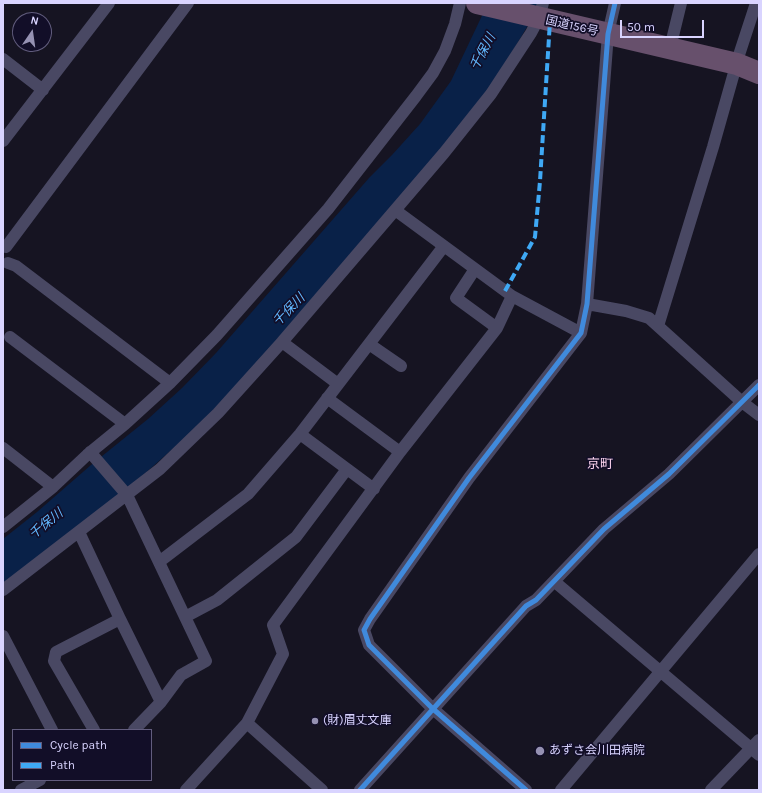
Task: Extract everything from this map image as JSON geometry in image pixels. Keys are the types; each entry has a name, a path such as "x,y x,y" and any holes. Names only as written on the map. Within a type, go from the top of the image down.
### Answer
{"highway":[{"name":"国道156号","path":"477,3 539,13 608,34 737,64 759,73"}],"street":[{"path":"3,141 109,3"},
{"path":"6,247 188,3"},
{"path":"3,527 92,455 170,383 217,335 328,209 433,73 445,51 455,24 460,3"},
{"path":"526,790 432,708 369,645 364,630 370,619 469,478 582,333 587,304 608,34 615,3"},
{"path":"670,48 681,3"},
{"path":"658,326 756,3"},
{"path":"3,590 79,532 125,493 160,469 218,413 282,342 444,153 491,94 531,33 539,13"},
{"path":"3,59 43,90"},
{"path":"395,210 512,296 582,333"},
{"path":"3,233 6,247 5,266 16,266 170,383"},
{"path":"159,562 248,494 300,434 444,246"},
{"path":"475,269 456,298 497,328"},
{"path":"186,790 247,723 283,654 272,625 400,452 497,328 512,296"},
{"path":"587,304 626,311 649,318 742,402 759,415"},
{"path":"10,337 125,424"},
{"path":"282,342 338,384"},
{"path":"369,344 401,366"},
{"path":"360,790 432,708 526,606 536,600 555,582 604,529 669,474 759,385"},
{"path":"327,398 400,452"},
{"path":"300,434 374,489"},
{"path":"3,448 53,487"},
{"path":"92,455 125,493 206,661 181,675 161,702 135,729"},
{"path":"185,617 217,600 296,537 347,469"},
{"path":"79,532 161,702"},
{"path":"561,790 759,554"},
{"path":"555,582 660,672 757,748 711,790"},
{"path":"93,729 54,661 56,652 120,618"},
{"path":"3,636 51,729"},
{"path":"247,723 322,790"},
{"path":"21,790 38,781"}],"water":[{"name":"千保川","path":"488,3 541,3 487,95 233,392 194,430 133,484 3,585 3,539 148,419 182,388 216,353 369,178 420,124 451,81"}],"marked path":[{"path":"505,291 535,237 550,21"}],"cycle path":[{"path":"526,790 432,708 369,645 364,630 370,619 469,478 581,333 587,304 608,34 615,3"},
{"path":"360,790 526,606 536,600 604,529 669,474 759,385"}],"place":[{"name":"(財)眉丈文庫","path":"315,721"},
{"name":"あずさ会川田病院","path":"540,751"}],"district":[{"name":"京町","path":"600,464"}]}
